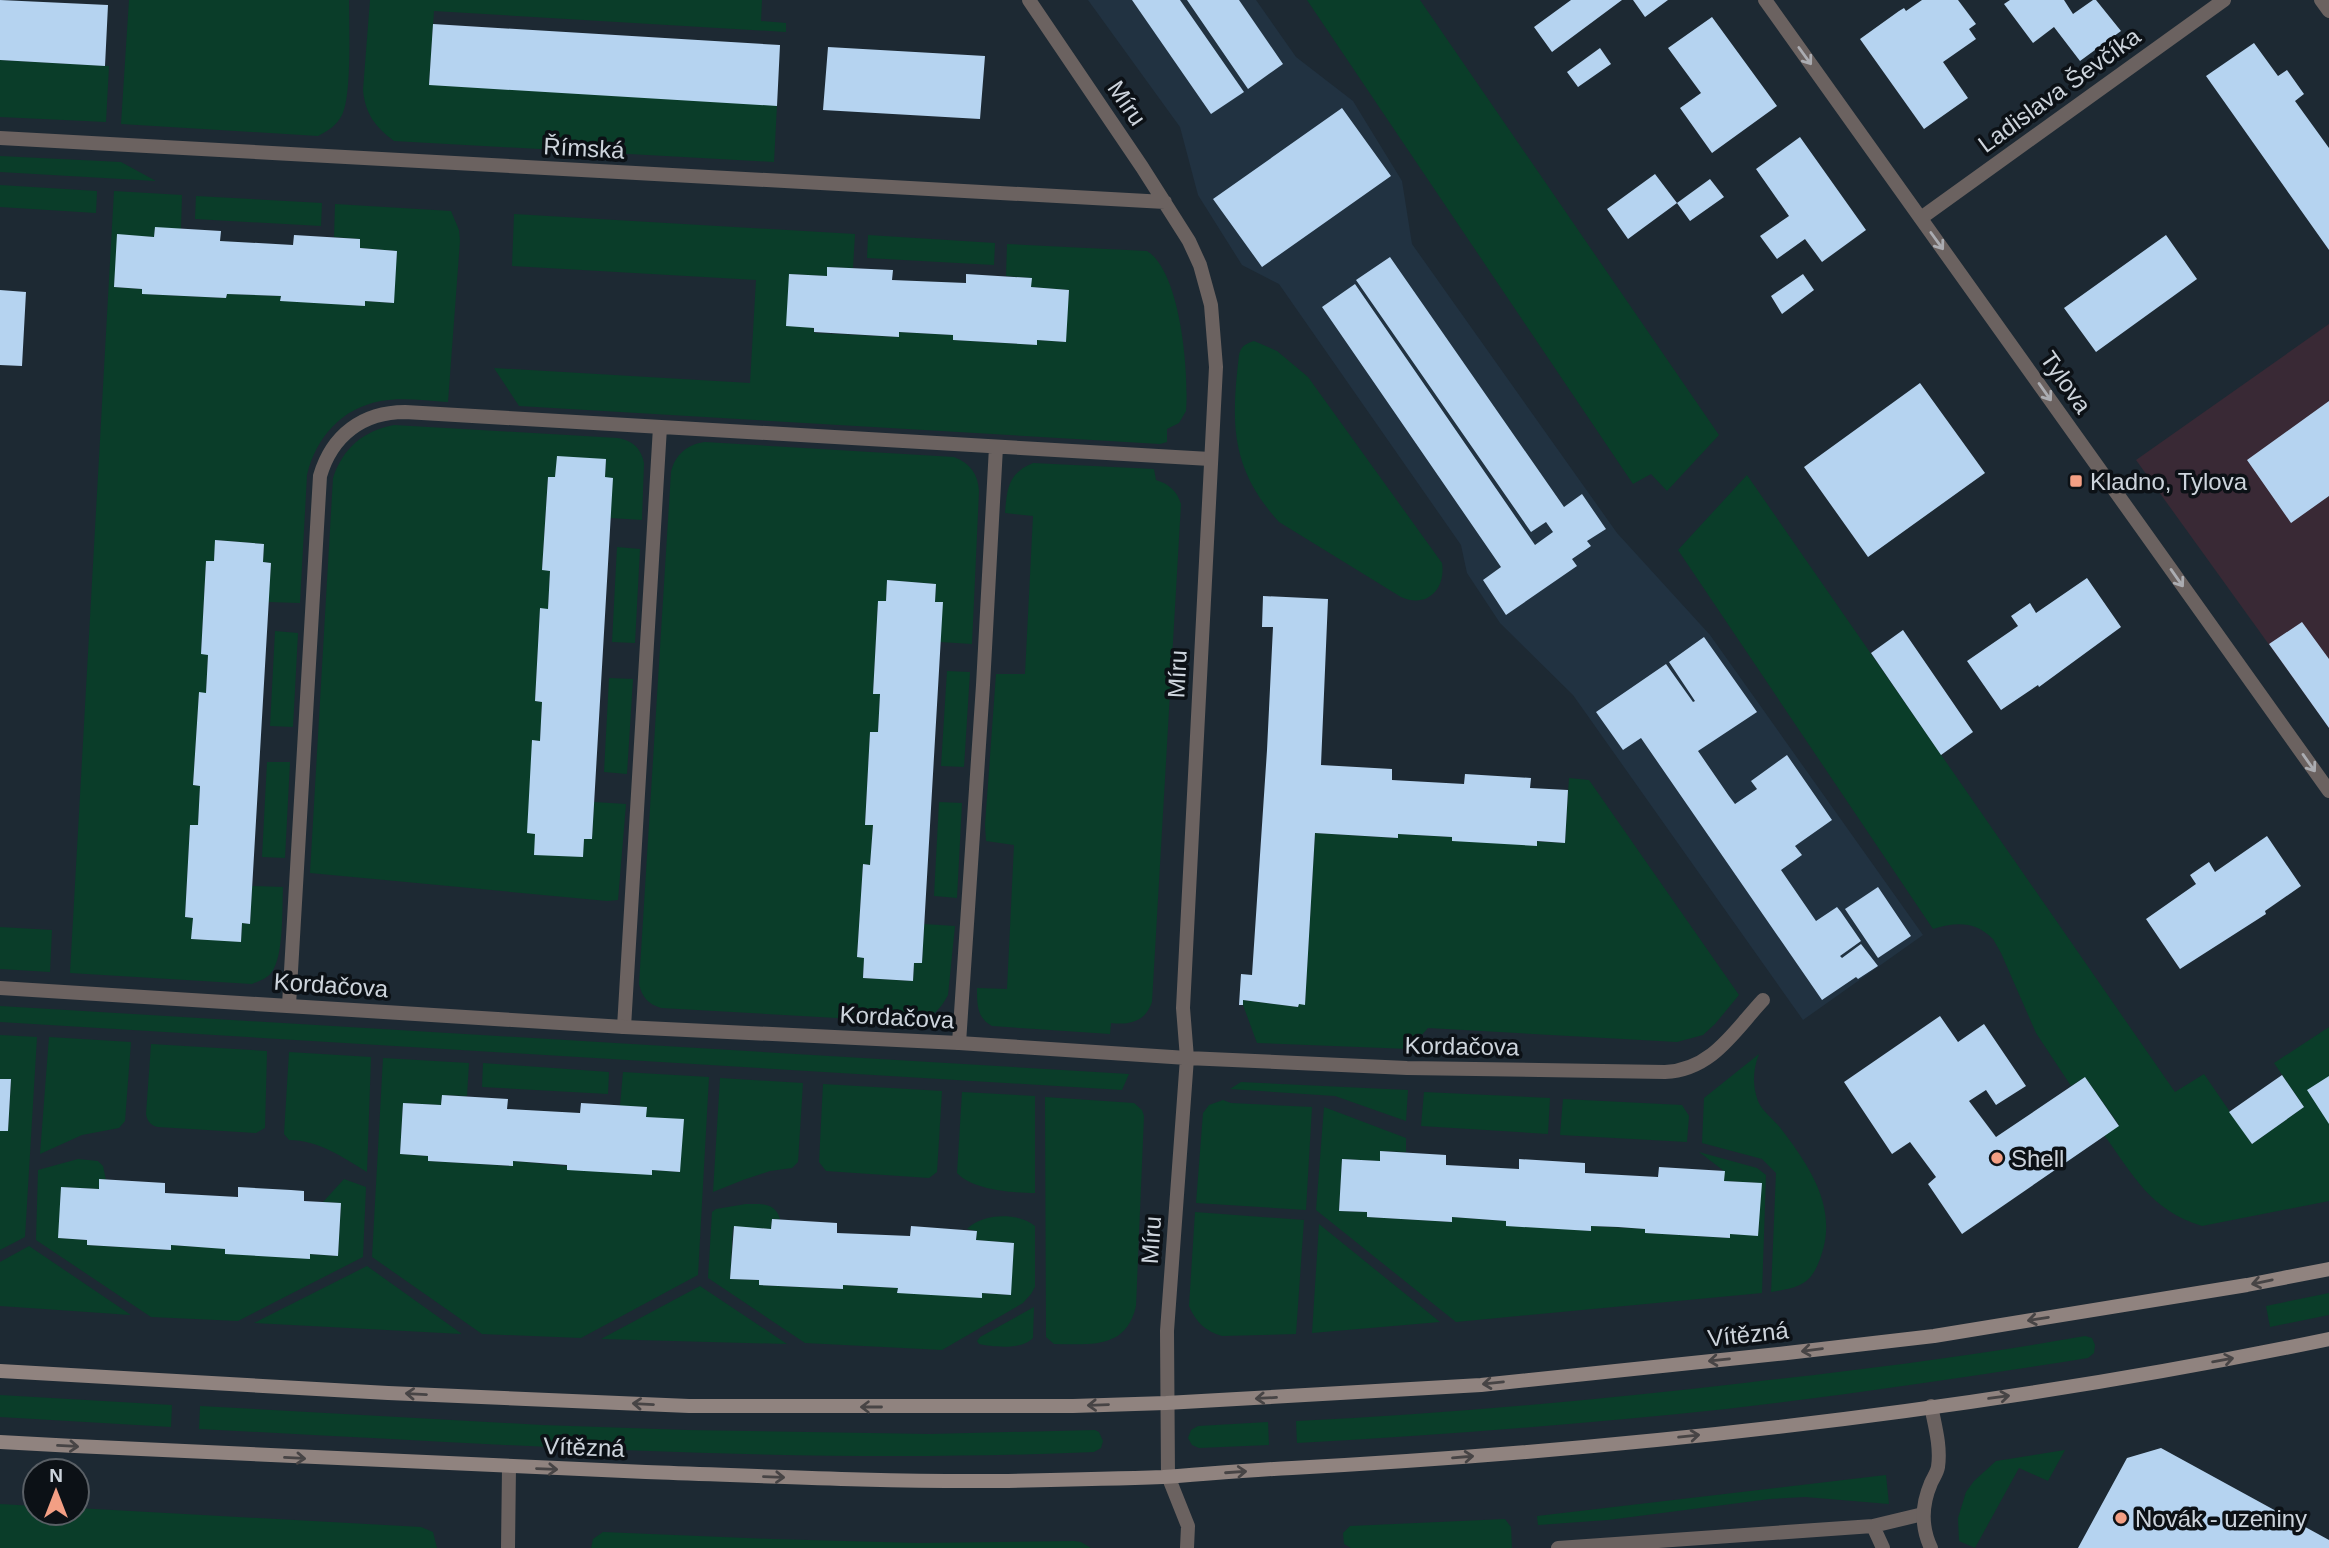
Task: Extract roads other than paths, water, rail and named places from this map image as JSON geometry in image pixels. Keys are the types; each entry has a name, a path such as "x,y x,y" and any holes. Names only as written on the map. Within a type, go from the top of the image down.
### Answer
{"main road":[{"name":"Vítězná","path":"0,1371 388,1393 689,1406 1059,1406 1166,1403 1481,1385 1787,1353 1934,1336 2329,1269"},
{"name":"Vítězná","path":"0,1442 509,1467 861,1480 1168,1476 1399,1462 1595,1446 1766,1428 2053,1389 2329,1339"}],"street":[{"name":"Míru","path":"1029,0 1189,241 1200,265 1213,315 1216,367 1183,1008 1186,1058 1167,1331 1166,1403"},
{"name":"Tylova","path":"1766,0 2329,791"},
{"name":"Ladislava Ševčíka","path":"1921,218 2224,0"},
{"path":"2321,0 2329,11"},
{"name":"Římská","path":"0,138 1165,202"},
{"path":"289,1004 320,476 329,452 337,441 357,424 370,417 396,412 1210,459"},
{"path":"624,1027 660,427"},
{"path":"959,1043 996,447"},
{"name":"Kordačova","path":"0,988 624,1027 959,1043 1186,1058 1406,1068 1681,1072 1709,1059 1763,1000"},
{"path":"1166,1403 1168,1476 1188,1526 1187,1548"},
{"path":"1931,1406 1937,1434 1937,1470 1930,1485 1923,1514 1924,1528 1931,1548"},
{"path":"508,1548 509,1467"},
{"path":"1558,1548 1873,1526 1923,1514"},
{"path":"1873,1526 1883,1548"}],"place":[{"name":"Kladno, Tylova","path":"2076,481"},
{"name":"Shell","path":"1997,1158"},
{"name":"Novák - uzeniny","path":"2121,1518"}]}
